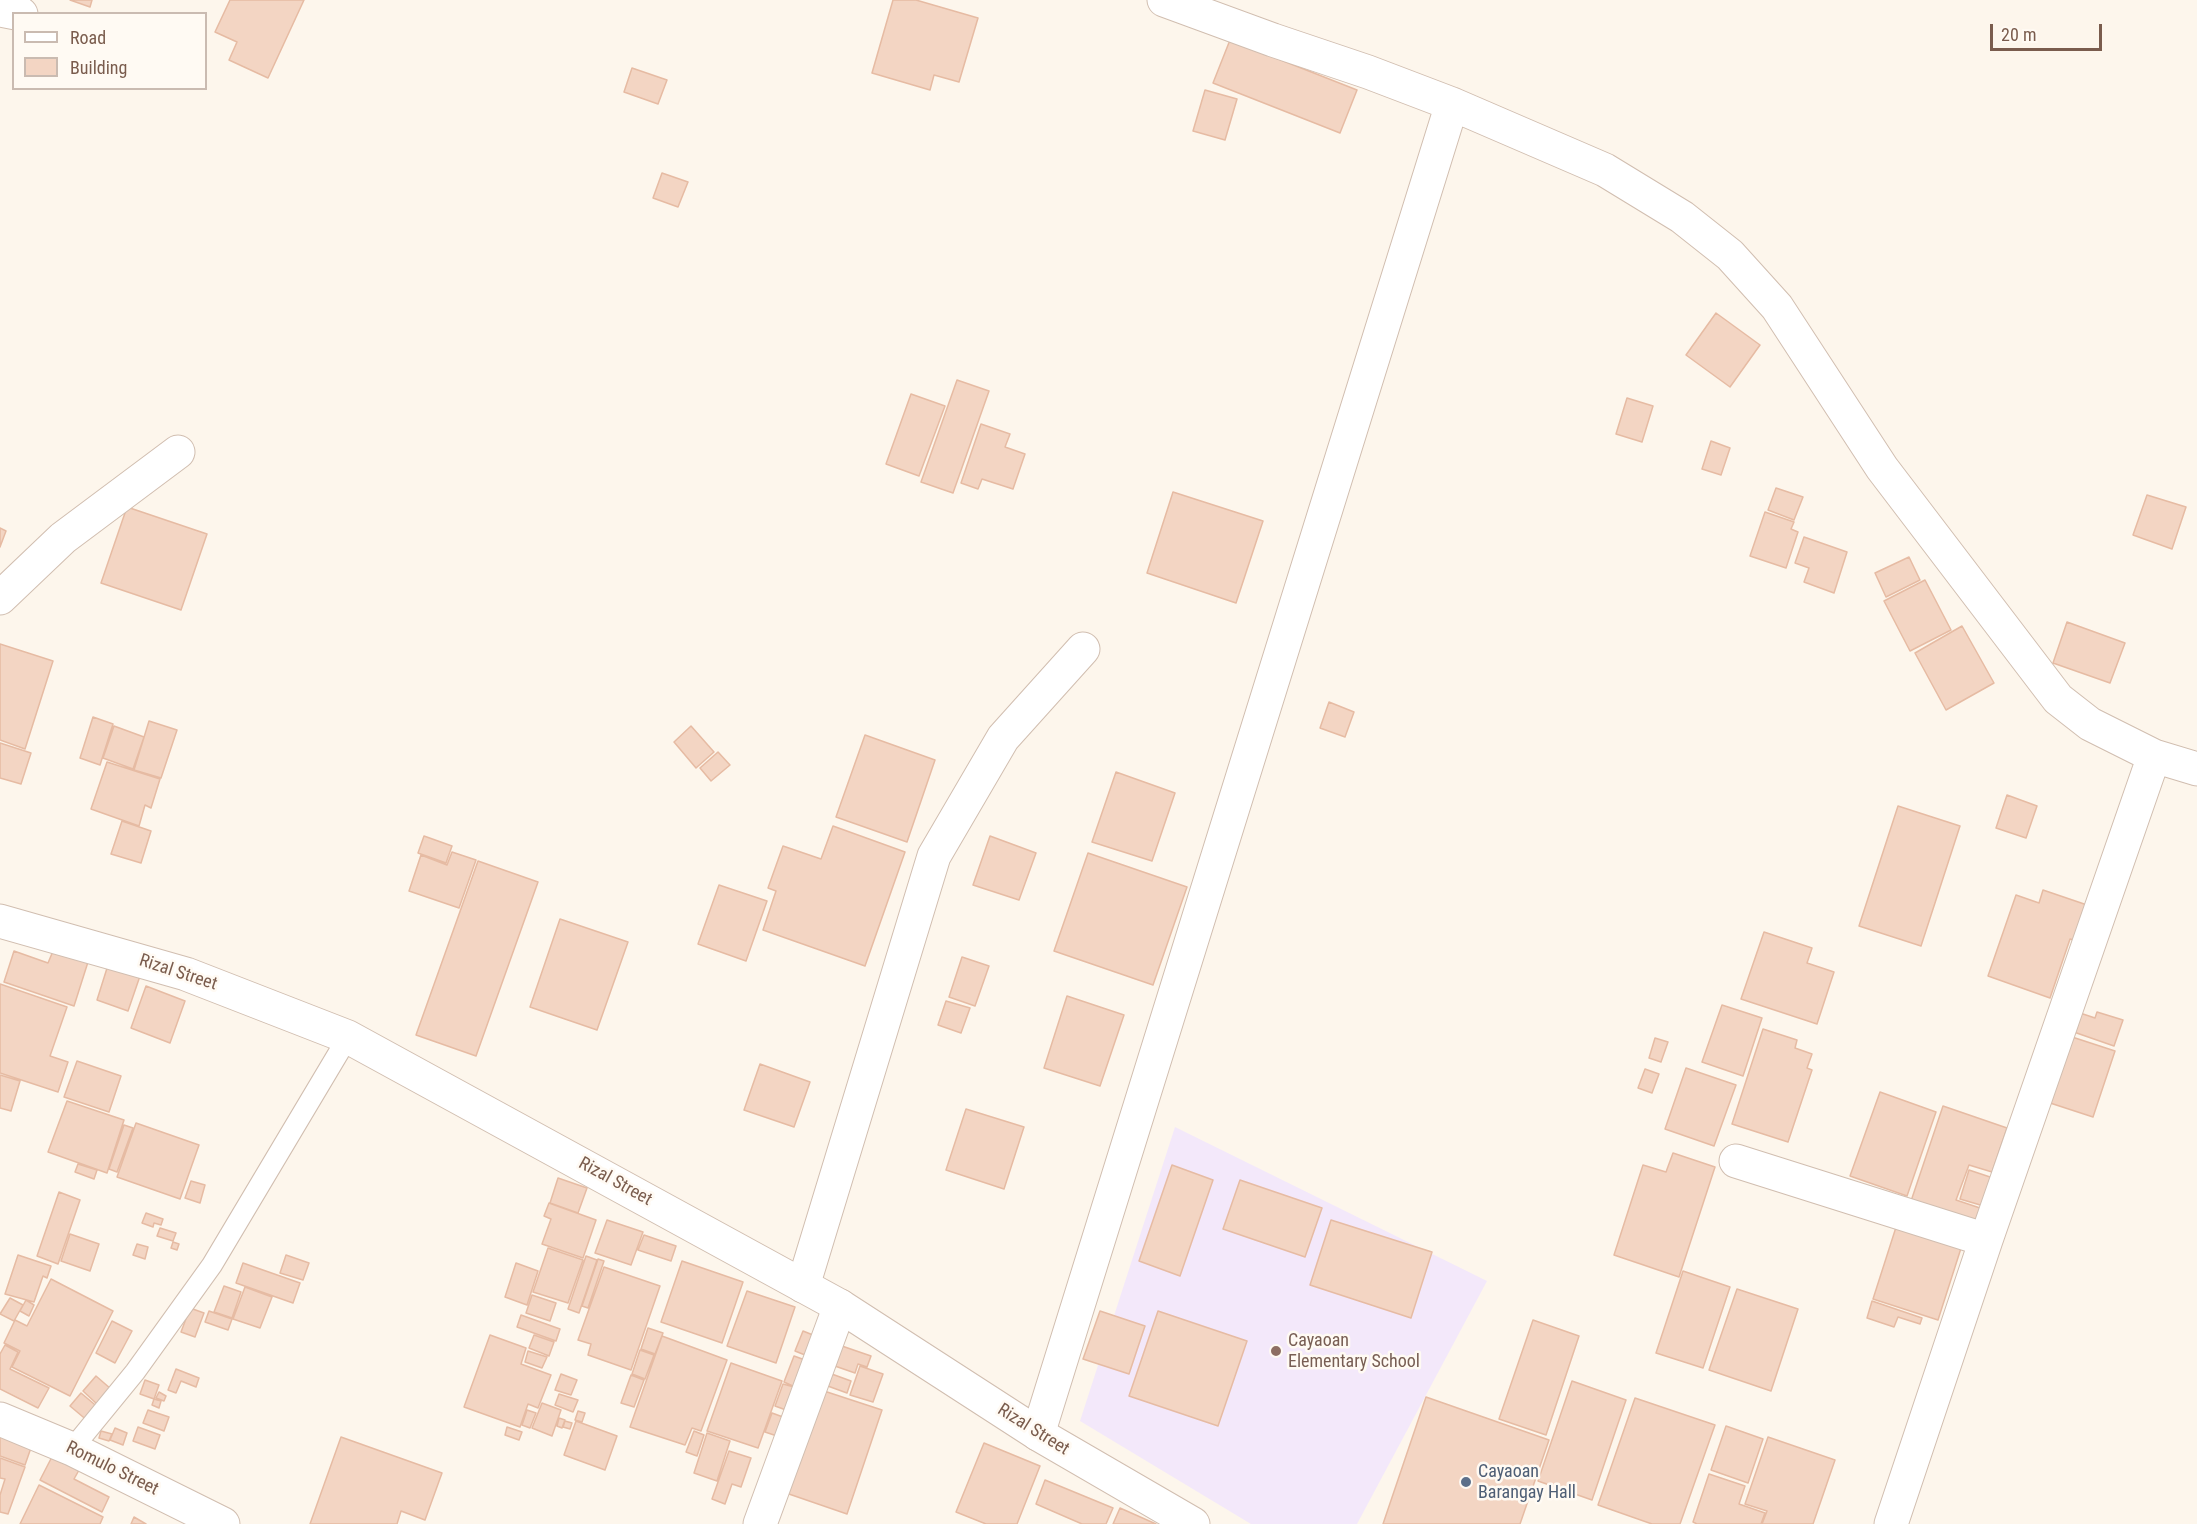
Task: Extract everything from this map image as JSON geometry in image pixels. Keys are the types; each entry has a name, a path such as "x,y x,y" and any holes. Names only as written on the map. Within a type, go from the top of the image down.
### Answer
{"street":[{"path":"1164,0 1452,104 1605,170 1682,217 1730,255 1777,307 1882,468 2058,699 2090,724 2154,756 2197,769"},
{"path":"1038,1434 1452,104"},
{"path":"0,598 63,538 178,452"},
{"path":"803,1286 934,856 1003,738 1083,649"},
{"path":"1891,1524 1986,1240 2154,756"},
{"name":"Rizal Street","path":"0,921 186,974 348,1036 840,1306 1038,1434 1193,1524"},
{"path":"1736,1161 1986,1240"},
{"path":"760,1524 840,1306"},
{"name":"Romulo Street","path":"0,1419 72,1449 223,1524"}],"lane":[{"path":"72,1449 135,1372 212,1265 348,1036"}],"shaded area":[{"name":"Cayaoan Elementary School","path":"1175,1127 1487,1281 1357,1524 1251,1524 1080,1421"}],"building":[{"path":"70,0 92,0 90,7"},
{"path":"230,0 304,0 268,78 229,60 237,42 215,32"},
{"path":"893,0 916,0 978,18 959,82 934,75 930,90 872,73"},
{"path":"1230,40 1357,90 1340,133 1213,83"},
{"path":"632,68 667,80 658,104 624,92"},
{"path":"1205,90 1237,99 1225,140 1193,131"},
{"path":"662,173 688,182 678,207 653,198"},
{"path":"1716,313 1760,345 1730,387 1686,355"},
{"path":"957,380 989,391 953,493 921,482"},
{"path":"911,394 945,406 919,476 886,464"},
{"path":"1627,398 1653,406 1642,442 1616,434"},
{"path":"981,424 1010,434 1005,447 1025,454 1013,489 982,479 978,489 961,483"},
{"path":"1711,441 1730,448 1721,475 1702,469"},
{"path":"1776,488 1803,497 1794,520 1768,510"},
{"path":"1173,492 1263,521 1236,603 1147,573"},
{"path":"2147,495 2186,507 2172,549 2133,535"},
{"path":"127,507 207,534 181,610 101,583"},
{"path":"1765,512 1794,522 1791,529 1798,532 1786,568 1750,556"},
{"path":"0,528 6,531 0,547"},
{"path":"1804,537 1847,552 1834,593 1804,582 1809,568 1795,563"},
{"path":"1909,557 1920,580 1886,597 1875,573"},
{"path":"1925,580 1951,630 1910,651 1884,601"},
{"path":"2067,622 2125,643 2110,683 2053,663"},
{"path":"1962,626 1994,683 1946,710 1915,653"},
{"path":"0,644 53,661 25,749 0,740"},
{"path":"1329,702 1354,712 1345,737 1320,728"},
{"path":"93,717 113,724 100,765 80,758"},
{"path":"149,721 177,730 161,778 134,770"},
{"path":"114,726 144,737 133,769 103,758"},
{"path":"691,726 714,752 696,768 674,742"},
{"path":"865,735 935,760 907,842 836,817"},
{"path":"0,743 31,753 21,784 0,778"},
{"path":"718,752 730,765 711,781 700,768"},
{"path":"107,762 160,779 151,808 145,805 139,826 91,809"},
{"path":"1116,772 1175,793 1152,861 1092,842"},
{"path":"2007,795 2037,806 2026,838 1996,828"},
{"path":"1898,806 1960,826 1921,946 1859,926"},
{"path":"122,821 151,831 141,863 111,854"},
{"path":"833,826 905,852 865,966 763,930 776,891 768,888 783,846 821,859"},
{"path":"424,836 452,846 446,863 418,853"},
{"path":"990,836 1036,853 1019,900 973,885"},
{"path":"452,852 476,860 459,908 409,891 421,855 447,865"},
{"path":"1088,853 1187,887 1153,985 1054,951"},
{"path":"478,861 538,882 476,1056 416,1035"},
{"path":"719,885 767,901 746,961 698,944"},
{"path":"2043,890 2093,907 2080,942 2070,939 2050,998 1988,976 2016,895 2039,903"},
{"path":"560,919 628,942 597,1030 530,1007"},
{"path":"1764,932 1812,948 1807,963 1834,972 1817,1024 1741,999"},
{"path":"14,951 48,963 53,951 88,962 74,1006 4,982"},
{"path":"962,957 989,966 975,1006 949,997"},
{"path":"108,965 140,976 128,1011 97,1000"},
{"path":"0,984 67,1007 50,1056 68,1062 58,1092 0,1073"},
{"path":"146,986 185,1001 170,1043 131,1028"},
{"path":"1067,996 1124,1015 1100,1086 1044,1068"},
{"path":"946,1001 970,1008 961,1033 938,1025"},
{"path":"1722,1005 1762,1018 1743,1076 1702,1062"},
{"path":"2074,1011 2095,1018 2097,1012 2123,1020 2114,1046 2068,1030"},
{"path":"1763,1029 1797,1040 1795,1048 1812,1054 1807,1068 1812,1070 1788,1142 1732,1124"},
{"path":"2066,1035 2115,1051 2093,1117 2044,1101"},
{"path":"1655,1038 1668,1042 1661,1062 1649,1058"},
{"path":"77,1061 121,1076 109,1112 64,1097"},
{"path":"760,1064 810,1082 794,1127 744,1110"},
{"path":"1686,1068 1736,1085 1714,1146 1665,1129"},
{"path":"1645,1069 1659,1074 1652,1093 1638,1088"},
{"path":"0,1075 20,1081 11,1111 0,1108"},
{"path":"1880,1092 1936,1112 1907,1196 1850,1176"},
{"path":"67,1101 124,1120 107,1173 48,1152"},
{"path":"1943,1106 2007,1128 1992,1172 1969,1165 1956,1200 1983,1209 1976,1229 1909,1207"},
{"path":"966,1109 1024,1127 1004,1189 946,1170"},
{"path":"136,1123 199,1145 180,1199 117,1177"},
{"path":"124,1125 133,1128 117,1172 109,1169"},
{"path":"1673,1153 1715,1167 1679,1277 1614,1255 1643,1165 1666,1172"},
{"path":"78,1164 97,1170 94,1179 75,1172"},
{"path":"1172,1165 1213,1180 1180,1276 1139,1261"},
{"path":"1969,1170 1996,1179 1987,1207 1960,1199"},
{"path":"558,1178 587,1188 578,1213 550,1203"},
{"path":"1240,1180 1322,1208 1305,1257 1223,1229"},
{"path":"191,1181 205,1185 200,1203 185,1198"},
{"path":"59,1192 80,1200 58,1264 37,1256"},
{"path":"549,1203 596,1220 583,1258 542,1244 551,1219 544,1216"},
{"path":"146,1213 163,1219 161,1225 154,1223 153,1227 142,1223"},
{"path":"607,1220 643,1232 631,1265 595,1253"},
{"path":"1331,1220 1432,1252 1411,1318 1310,1285"},
{"path":"1898,1221 1963,1242 1938,1320 1873,1299"},
{"path":"160,1228 176,1233 173,1241 157,1236"},
{"path":"70,1234 99,1244 90,1271 61,1261"},
{"path":"644,1235 676,1246 671,1261 638,1250"},
{"path":"173,1242 179,1244 177,1250 171,1248"},
{"path":"137,1244 148,1247 145,1259 133,1255"},
{"path":"548,1248 583,1260 568,1303 533,1292"},
{"path":"18,1255 51,1266 47,1278 43,1276 34,1302 5,1294"},
{"path":"286,1255 309,1263 303,1280 280,1273"},
{"path":"586,1256 597,1260 579,1313 568,1309"},
{"path":"598,1259 604,1261 588,1308 582,1306"},
{"path":"682,1261 743,1282 722,1343 661,1322"},
{"path":"243,1263 300,1283 293,1303 236,1283"},
{"path":"516,1263 538,1271 527,1305 505,1297"},
{"path":"604,1267 660,1286 631,1370 588,1355 591,1344 578,1340"},
{"path":"1683,1271 1730,1287 1703,1368 1656,1353"},
{"path":"51,1279 113,1311 70,1396 12,1367 20,1351 4,1343 15,1320 27,1326"},
{"path":"224,1286 241,1292 232,1318 214,1312"},
{"path":"245,1287 272,1297 260,1328 233,1319"},
{"path":"1737,1289 1798,1309 1771,1391 1709,1370"},
{"path":"747,1291 795,1307 776,1363 727,1346"},
{"path":"532,1295 556,1303 550,1321 526,1313"},
{"path":"10,1298 23,1305 14,1321 0,1314"},
{"path":"26,1300 34,1305 29,1316 20,1311"},
{"path":"1872,1301 1922,1318 1920,1324 1898,1317 1894,1327 1867,1318"},
{"path":"190,1308 204,1313 195,1337 181,1332"},
{"path":"209,1311 232,1319 228,1330 205,1322"},
{"path":"1100,1311 1145,1326 1129,1374 1083,1359"},
{"path":"1158,1311 1247,1341 1218,1426 1129,1396"},
{"path":"521,1315 560,1329 556,1341 517,1327"},
{"path":"1533,1320 1579,1336 1546,1435 1499,1419"},
{"path":"112,1321 132,1331 115,1363 96,1353"},
{"path":"648,1328 663,1333 655,1354 641,1349"},
{"path":"803,1331 813,1335 805,1355 795,1351"},
{"path":"490,1335 526,1348 521,1364 551,1375 538,1408 528,1404 520,1427 464,1407"},
{"path":"534,1335 554,1342 549,1356 529,1348"},
{"path":"662,1336 727,1360 701,1431 692,1428 685,1445 630,1427"},
{"path":"5,1345 18,1352 10,1369 49,1388 38,1408 0,1389 0,1354"},
{"path":"839,1345 871,1356 867,1367 858,1364 855,1373 832,1365"},
{"path":"640,1350 654,1355 645,1379 632,1374"},
{"path":"528,1351 547,1357 542,1368 525,1362"},
{"path":"794,1356 805,1360 795,1387 784,1382"},
{"path":"731,1363 782,1381 758,1448 707,1431"},
{"path":"860,1366 883,1374 873,1402 850,1395"},
{"path":"176,1369 199,1378 196,1387 181,1381 176,1393 168,1390"},
{"path":"829,1373 851,1381 847,1393 825,1385"},
{"path":"561,1374 577,1380 571,1395 555,1390"},
{"path":"631,1375 644,1380 634,1407 621,1403"},
{"path":"96,1376 111,1389 98,1405 83,1391"},
{"path":"145,1380 159,1385 154,1399 140,1394"},
{"path":"1572,1381 1626,1400 1592,1500 1538,1481"},
{"path":"783,1384 794,1387 786,1410 775,1406"},
{"path":"821,1390 882,1410 847,1514 786,1493"},
{"path":"159,1392 166,1396 164,1401 156,1398"},
{"path":"81,1393 100,1409 89,1422 70,1406"},
{"path":"559,1394 578,1400 573,1412 555,1405"},
{"name":"Cayaoan Barangay Hall","path":"1426,1397 1549,1440 1520,1524 1383,1524"},
{"path":"1635,1398 1715,1425 1680,1524 1652,1524 1598,1505"},
{"path":"154,1399 161,1401 159,1408 152,1405"},
{"path":"542,1403 561,1410 552,1436 532,1428"},
{"path":"148,1410 169,1417 164,1431 143,1423"},
{"path":"527,1410 536,1413 530,1428 522,1425"},
{"path":"578,1411 585,1413 582,1422 575,1420"},
{"path":"772,1413 783,1417 777,1436 765,1432"},
{"path":"559,1418 565,1420 562,1428 557,1426"},
{"path":"565,1421 572,1423 570,1429 563,1427"},
{"path":"576,1421 617,1436 605,1470 564,1455"},
{"path":"1726,1426 1763,1439 1748,1483 1711,1470"},
{"path":"138,1427 160,1435 155,1449 133,1441"},
{"path":"507,1427 522,1432 519,1440 505,1435"},
{"path":"115,1428 127,1433 123,1445 110,1440"},
{"path":"0,1431 33,1442 25,1465 0,1456"},
{"path":"101,1431 112,1434 109,1441 99,1438"},
{"path":"694,1431 704,1435 697,1456 686,1452"},
{"path":"707,1433 730,1441 717,1481 694,1473"},
{"path":"341,1437 442,1473 425,1520 401,1511 397,1524 310,1524"},
{"path":"1768,1437 1835,1460 1813,1524 1762,1524 1767,1511 1745,1504"},
{"path":"984,1443 1040,1466 1017,1524 986,1524 956,1512"},
{"path":"56,1449 83,1463 74,1479 109,1497 102,1512 40,1480"},
{"path":"729,1451 751,1458 741,1487 732,1484 725,1504 712,1499"},
{"path":"0,1458 25,1467 8,1514 0,1512 0,1495 5,1479 0,1478"},
{"path":"1709,1474 1745,1486 1739,1504 1765,1513 1761,1524 1697,1524 1693,1522"},
{"path":"1045,1480 1113,1508 1106,1524 1082,1524 1036,1504"},
{"path":"39,1485 103,1517 100,1524 20,1524"},
{"path":"1120,1508 1156,1524 1113,1524"},
{"path":"134,1517 146,1524 131,1524"}],"place":[{"name":"Cayaoan Elementary School","path":"1276,1351"},
{"name":"Cayaoan Barangay Hall","path":"1466,1482"}]}
